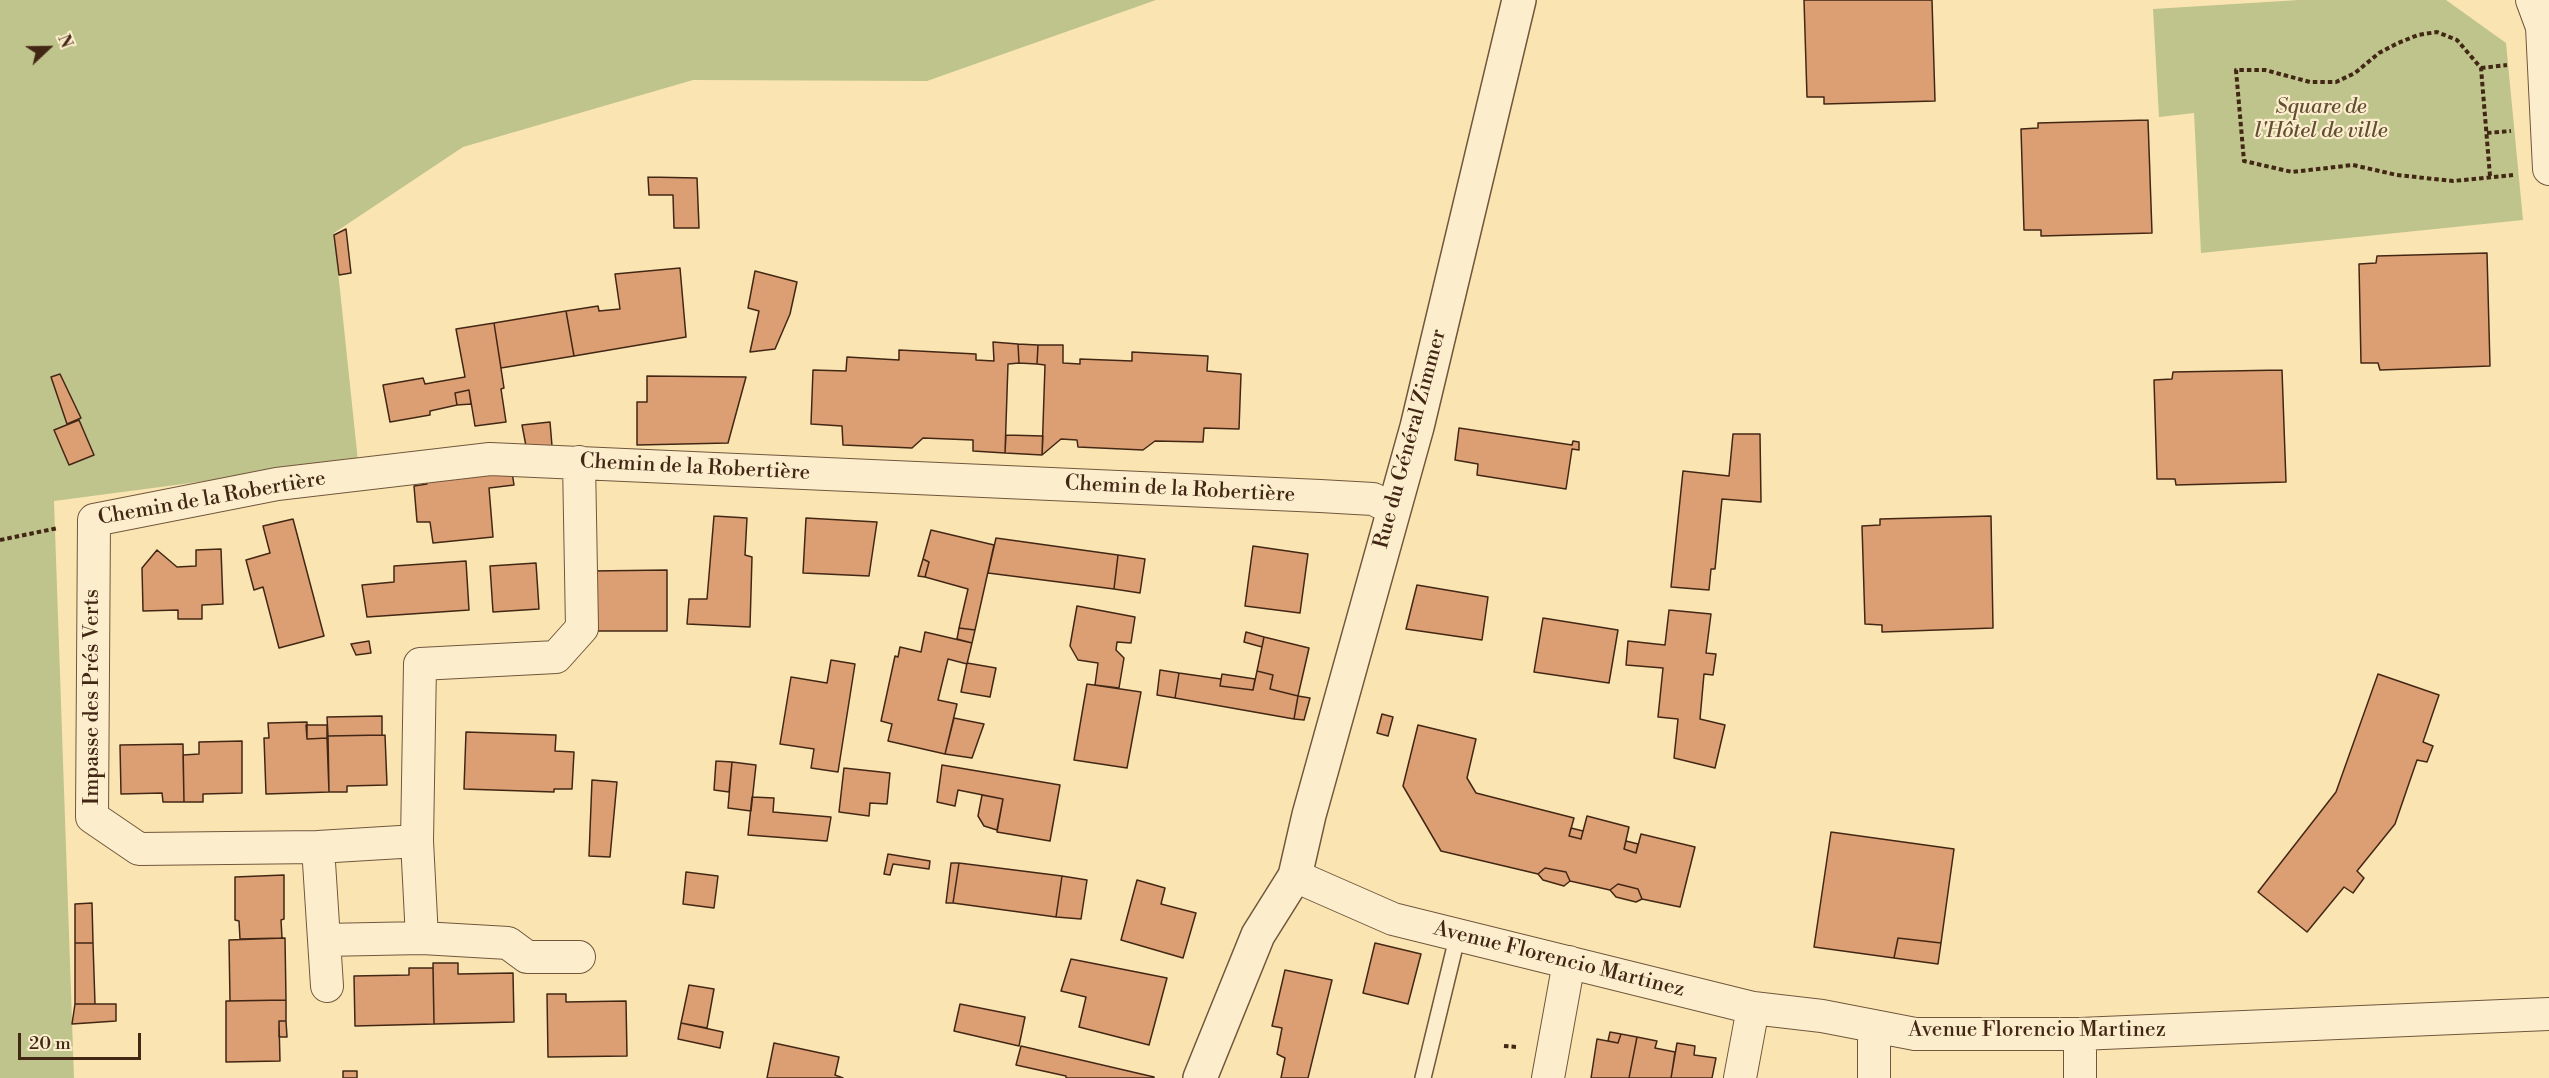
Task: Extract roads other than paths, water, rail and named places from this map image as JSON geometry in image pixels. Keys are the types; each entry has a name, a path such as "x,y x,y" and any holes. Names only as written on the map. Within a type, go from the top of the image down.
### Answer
{"street":[{"name":"Rue du Général Zimmer","path":"1200,1078 1258,935 1295,876 1309,815 1420,415 1519,0"},
{"path":"2532,0 2542,27 2549,169"},
{"name":"Chemin de la Robertière","path":"94,520 277,484 490,459 1357,498 1373,500 1394,509"},
{"path":"422,938 417,842 420,664 556,657 582,628 579,462"},
{"name":"Impasse des Prés Verts","path":"94,520 92,817 139,849 318,847 417,842"},
{"path":"318,847 327,986"},
{"name":"Avenue Florencio Martinez","path":"1295,876 1393,919 1753,1008 1822,1016 1914,1034 2080,1034 2549,1014"},
{"path":"324,940 422,938 508,943 527,957 579,957"},
{"path":"1548,1078 1569,962"},
{"path":"1740,1078 1753,1008"},
{"path":"1874,1026 1874,1078"},
{"path":"2080,1034 2080,1078"}],"lane":[{"path":"1423,1078 1458,934"}],"park label":[{"name":"Square de l'Hôtel de ville","path":"2321,120"}]}
